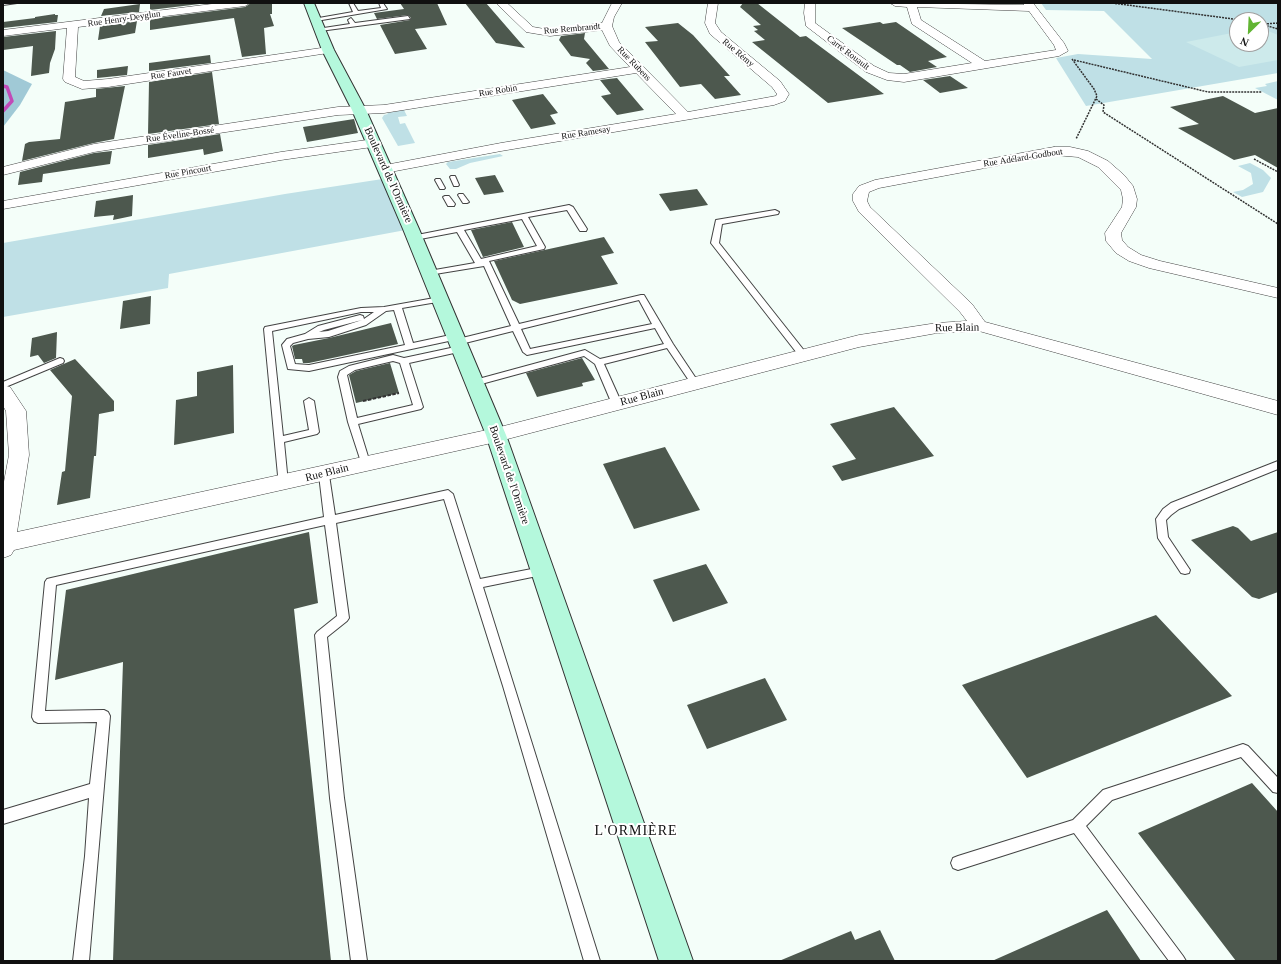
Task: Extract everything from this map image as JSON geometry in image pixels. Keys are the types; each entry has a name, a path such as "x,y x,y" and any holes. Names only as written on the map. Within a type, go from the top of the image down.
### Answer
{"main road":[{"name":"Boulevard de l'Ormière","path":"309,3 328,50 359,110 385,168 430,273 496,435 676,961"}],"street":[{"name":"Rue Henry-Deyglun","path":"3,33 73,26 245,3"},
{"name":"Rue Rembrandt","path":"501,3 530,30 550,33 607,26"},
{"path":"607,26 609,17 617,3"},
{"name":"Rue Rémy","path":"713,3 710,23 716,34 776,84 783,94"},
{"name":"Carré Rouault","path":"810,3 810,24 878,74 904,78 981,64 1059,53 1067,54"},
{"path":"895,3 1030,6 1067,54"},
{"path":"911,3 916,22 981,64"},
{"name":"Rue Fauvet","path":"73,26 69,79 82,85 108,83 328,50"},
{"name":"Rue Rubens","path":"607,26 609,35 614,44 685,116"},
{"name":"Rue Robin","path":"359,110 391,108 638,69"},
{"name":"Rue Ramesay","path":"385,168 774,101 781,98 783,94"},
{"name":"Rue Éveline-Bossé","path":"3,171 94,148 338,111 359,110"},
{"name":"Rue Pincourt","path":"3,205 281,156 374,144"},
{"name":"Rue Adélard-Godbout","path":"979,326 966,308 864,209 860,201 860,194 864,189 874,184 1054,151 1070,151 1083,154 1103,164 1119,178 1128,189 1130,199 1128,207 1113,233 1114,241 1122,250 1135,258 1155,265 1278,293"},
{"name":"Rue Blain","path":"3,546 133,514 283,483 365,463 496,435 803,355 879,337 937,328 979,326 1032,339 1278,408"},
{"path":"3,391 16,411 19,455 3,546"}],"lane":[{"path":"3,4 15,3"},
{"path":"351,3 356,13"},
{"path":"318,24 348,14 384,9 381,3"},
{"path":"348,14 353,25"},
{"path":"318,24 353,25 408,18"},
{"path":"453,177 456,185"},
{"path":"438,180 442,188"},
{"path":"460,195 465,202"},
{"path":"447,197 451,204"},
{"path":"415,238 569,207 583,230"},
{"path":"775,212 719,222 715,243 803,355"},
{"path":"430,273 479,263 541,247 524,216"},
{"path":"459,229 479,263"},
{"path":"479,263 487,263 527,352 658,325"},
{"path":"365,463 342,377 343,372 352,368 393,358 404,361 458,342 641,297 669,345 694,383"},
{"path":"283,483 268,329 361,310 384,309 440,299"},
{"path":"397,307 410,347"},
{"path":"384,309 363,323 329,334 307,336 290,341 286,345 291,367 309,368 410,347 458,342"},
{"path":"599,362 669,345"},
{"path":"474,382 585,353 599,362 617,404"},
{"path":"3,385 60,361"},
{"path":"353,422 418,407 404,361"},
{"path":"279,440 314,432 309,401"},
{"path":"1185,570 1162,538 1161,520 1167,512 1175,506 1278,466"},
{"path":"324,474 343,618 321,635 337,798 359,961"},
{"path":"80,961 92,856 96,789 104,716 38,717 51,582 329,519 448,494 509,686 592,961"},
{"path":"476,584 542,571"},
{"path":"958,864 1077,825 1108,795 1243,750 1278,787"},
{"path":"3,817 96,789"},
{"path":"1077,825 1178,961"}],"path":[{"path":"1112,3 1229,18"},
{"path":"1067,54 1075,61 1208,92 1262,92"},
{"path":"1096,99 1104,105 1103,112 1278,224"},
{"path":"1254,158 1278,172"},
{"path":"358,402 399,393 396,385"}],"shaded area":[{"path":"1041,3 1278,3 1278,73 1086,106 1056,58 1078,54 1152,59 1104,11 1046,10"},
{"path":"1269,31 1278,35 1278,60 1239,67 1186,42 1229,34 1229,52 1269,52"},
{"path":"3,70 32,84 20,105 3,127"},
{"path":"1278,81 1278,100 1255,88 1267,86 1265,84"},
{"path":"404,110 407,116 398,117 400,124 405,123 415,143 398,146 382,118 384,115 388,114 387,113"},
{"path":"500,154 503,156 470,163 456,169 450,169 446,164 448,162"},
{"path":"1250,163 1263,170 1271,178 1263,192 1242,197 1233,192 1243,190 1253,184 1251,173 1238,166"},
{"path":"389,178 411,229 169,274 168,288 3,317 3,243 285,194"}],"building":[{"path":"150,3 208,3 150,10"},
{"path":"251,3 272,3 272,14 270,14 274,26 264,28 266,54 242,57 234,18 150,30 150,19 245,7"},
{"path":"400,3 437,3 447,25 415,29 427,49 395,54 380,25 410,20 411,18 408,15 377,19 374,13 404,9"},
{"path":"465,3 486,3 525,48 496,43"},
{"path":"743,3 757,3 800,37 806,36 884,94 828,103 752,42 765,40 754,31 758,30 753,26 761,25 740,7"},
{"path":"140,4 139,12 101,16 104,9"},
{"path":"55,14 58,15 57,22 3,28 3,22"},
{"path":"137,21 135,33 98,40 100,26"},
{"path":"880,22 883,24 896,22 947,57 928,61 937,67 910,72 842,28"},
{"path":"678,23 693,35 730,76 724,76 741,95 715,99 701,84 680,87 645,42 658,41 645,27"},
{"path":"56,31 55,49 50,63 49,73 31,76 33,46 3,50 3,37"},
{"path":"585,33 584,39 609,69 593,71 586,63 590,59 571,56 559,40 561,36"},
{"path":"210,55 211,63 149,71 149,63"},
{"path":"128,66 127,75 97,78 97,70"},
{"path":"212,72 219,124 148,134 149,82"},
{"path":"950,76 968,88 940,93 923,80"},
{"path":"617,78 644,110 617,115 601,96 611,94 600,80"},
{"path":"125,86 114,139 22,161 25,144 29,142 60,139 65,102 96,97 96,89"},
{"path":"543,94 558,113 550,115 556,124 531,129 512,100"},
{"path":"1223,96 1255,113 1278,108 1278,168 1255,155 1234,160 1178,128 1199,124 1170,107"},
{"path":"354,119 358,133 307,142 303,127"},
{"path":"220,134 223,151 204,155 203,149 148,158 148,145"},
{"path":"112,151 110,164 43,174 42,182 18,185 20,172 94,153"},
{"path":"495,175 504,192 484,195 475,178"},
{"path":"697,189 708,205 670,211 659,194"},
{"path":"133,195 132,216 113,220 114,215 94,217 96,201"},
{"path":"512,222 524,247 483,257 471,230"},
{"path":"604,237 614,253 601,256 618,284 520,304 512,300 494,261"},
{"path":"151,296 150,324 120,329 123,301"},
{"path":"391,323 398,344 309,363 303,363 302,359 295,359 292,346 294,345"},
{"path":"57,332 56,358 44,363 38,355 30,357 32,338"},
{"path":"582,358 595,380 582,383 583,386 537,397 526,373"},
{"path":"75,359 114,401 114,411 99,414 96,456 94,456 90,498 57,505 62,472 65,471 72,396 50,370"},
{"path":"390,363 399,393 356,403 349,375 356,371"},
{"path":"233,365 234,433 174,445 176,400 197,396 197,372"},
{"path":"894,407 934,456 842,481 832,466 856,459 830,424"},
{"path":"665,447 700,510 634,529 603,464"},
{"path":"1233,526 1238,528 1251,541 1278,532 1278,592 1259,599 1252,597 1191,540"},
{"path":"309,532 318,603 294,609 331,961 113,961 123,662 55,680 66,590"},
{"path":"706,564 728,603 673,622 653,580"},
{"path":"1156,615 1232,696 1027,778 962,685"},
{"path":"765,678 787,720 707,749 687,705"},
{"path":"1252,783 1278,812 1278,961 1236,961 1138,833"},
{"path":"1107,910 1141,961 992,961"},
{"path":"880,930 895,961 779,961 851,931 855,940"}],"waterway":[{"path":"3,86 7,87 12,101 3,111"}],"district":[{"name":"L'ORMIÈRE","path":"636,831"}]}
